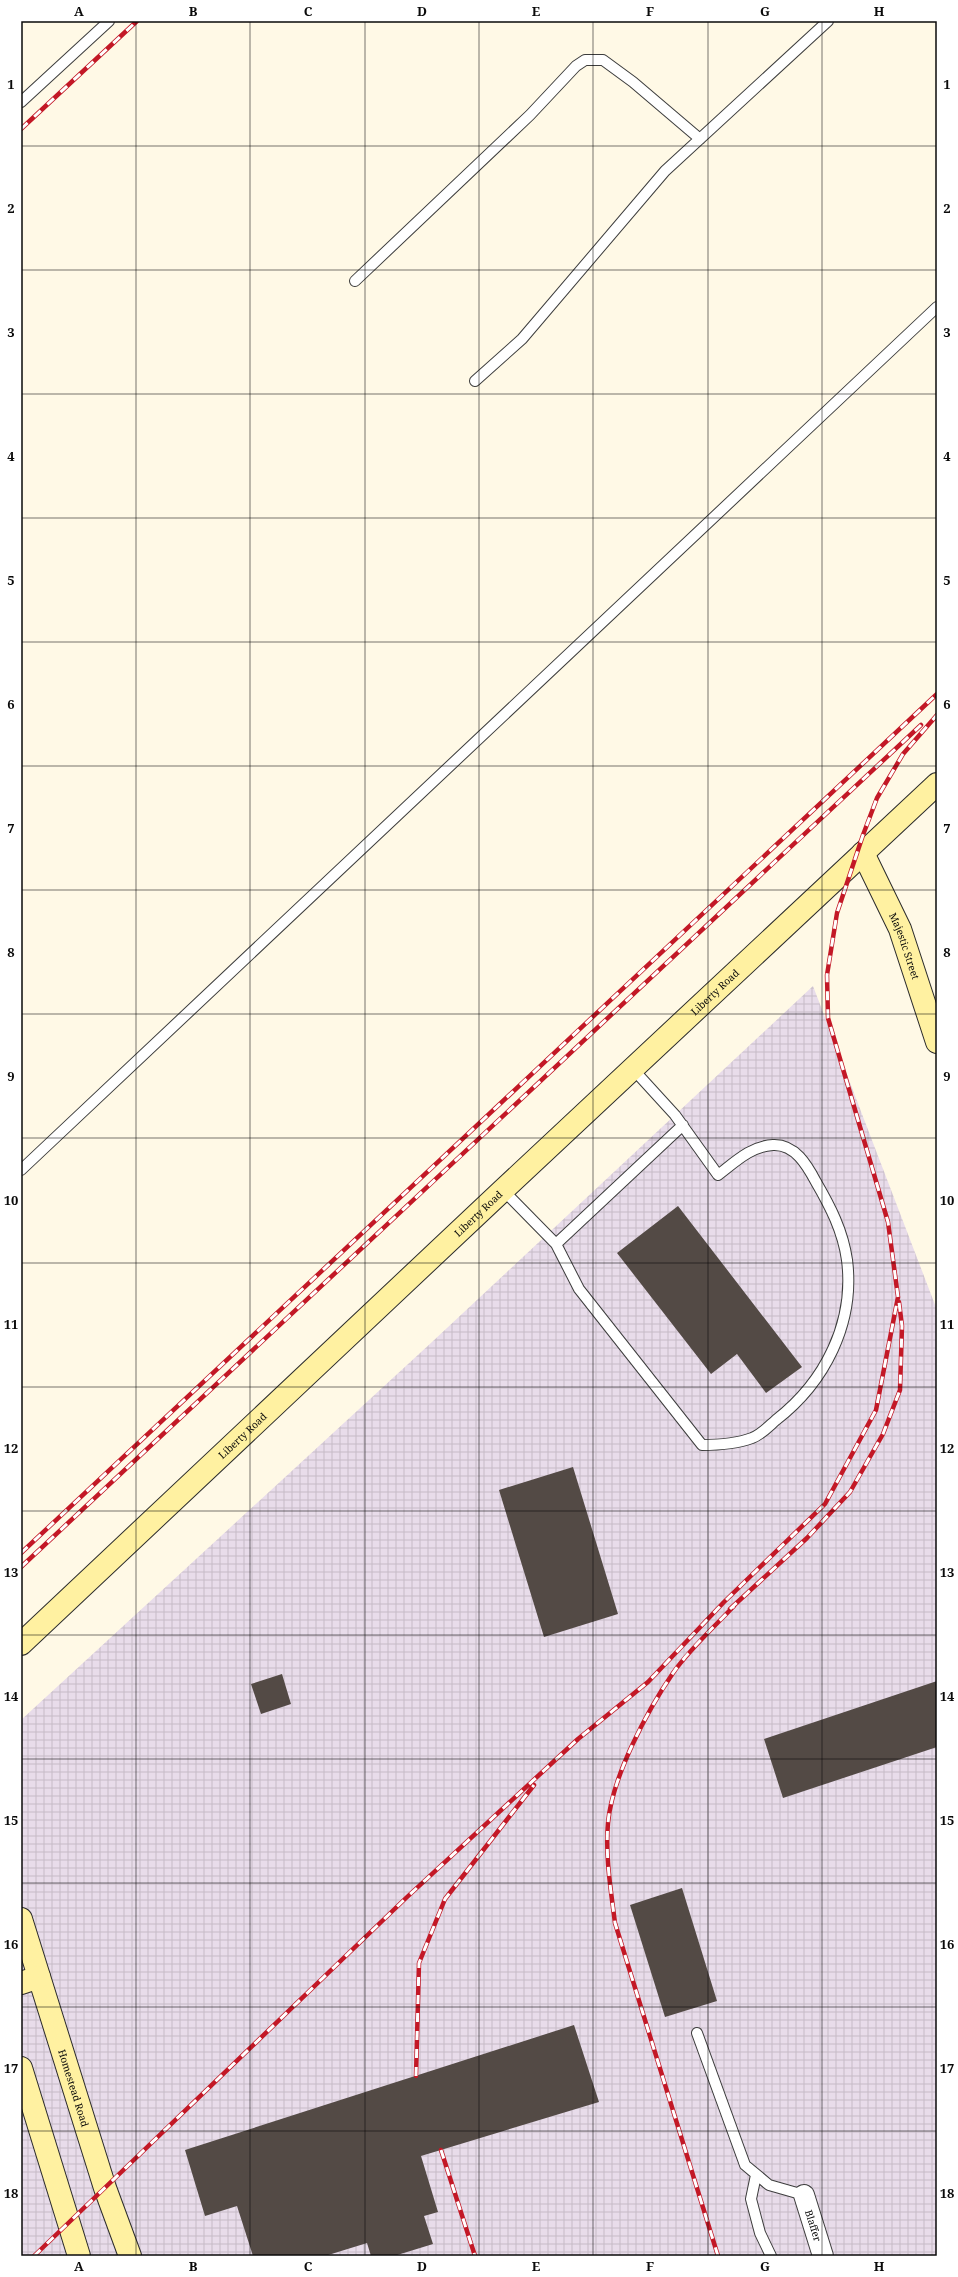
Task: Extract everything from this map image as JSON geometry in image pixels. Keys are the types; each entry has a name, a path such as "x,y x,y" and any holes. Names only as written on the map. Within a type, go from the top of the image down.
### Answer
{"main road":[{"name":"Liberty Road","path":"21,1644 937,784"},
{"name":"Majestic Street","path":"863,853 900,930 932,1004 937,1042"},
{"name":"Homestead Road","path":"21,1919 30,1980 130,2256"},
{"path":"21,2068 79,2256"}],"street":[{"name":"Blaffer","path":"804,2195 823,2256"}],"lane":[{"path":"21,102 109,21"},
{"path":"475,381 522,338 665,171 828,21"},
{"path":"355,281 530,114 576,66 585,60 603,60 633,82 700,139"},
{"path":"21,1170 937,307"},
{"path":"503,1190 556,1244 578,1289 702,1445 727,1444 754,1438 796,1405 821,1373 845,1318 848,1293 847,1259 835,1213 805,1163 792,1149 774,1145 756,1147 718,1175 682,1125 633,1068"},
{"path":"556,1244 682,1125"},
{"path":"697,2034 745,2165 769,2185 804,2195"},
{"path":"756,2175 751,2199 760,2234 771,2256"}],"shaded area":[{"path":"813,986 937,1310 937,2256 21,2256 21,1720 432,1342"}],"building":[{"path":"678,1206 802,1367 766,1393 737,1354 711,1374 617,1253"},
{"path":"573,1467 618,1614 544,1637 499,1490"},
{"path":"282,1674 291,1704 261,1714 251,1684"},
{"path":"937,1681 937,1747 783,1798 764,1739"},
{"path":"682,1888 717,2001 665,2017 630,1905"},
{"path":"574,2025 599,2102 421,2156 438,2212 424,2216 433,2244 394,2256 371,2256 367,2243 325,2256 253,2256 237,2206 205,2216 185,2150"}],"railway":[{"path":"21,129 137,21"},
{"path":"21,1553 937,694"},
{"path":"34,2256 406,1898 578,1739 648,1682 724,1602 825,1504 876,1410 898,1297 888,1222 828,1018 827,975 837,913 877,798 903,754 937,715"},
{"path":"21,1567 921,725"},
{"path":"730,1609 807,1538 850,1492 883,1434 900,1390 902,1326 899,1302"},
{"path":"718,2256 615,1923 609,1873 607,1835 611,1805 623,1765 652,1706 679,1665 694,1647 734,1606"},
{"path":"416,2076 419,1963 445,1899 534,1785"},
{"path":"441,2150 475,2256"}]}
